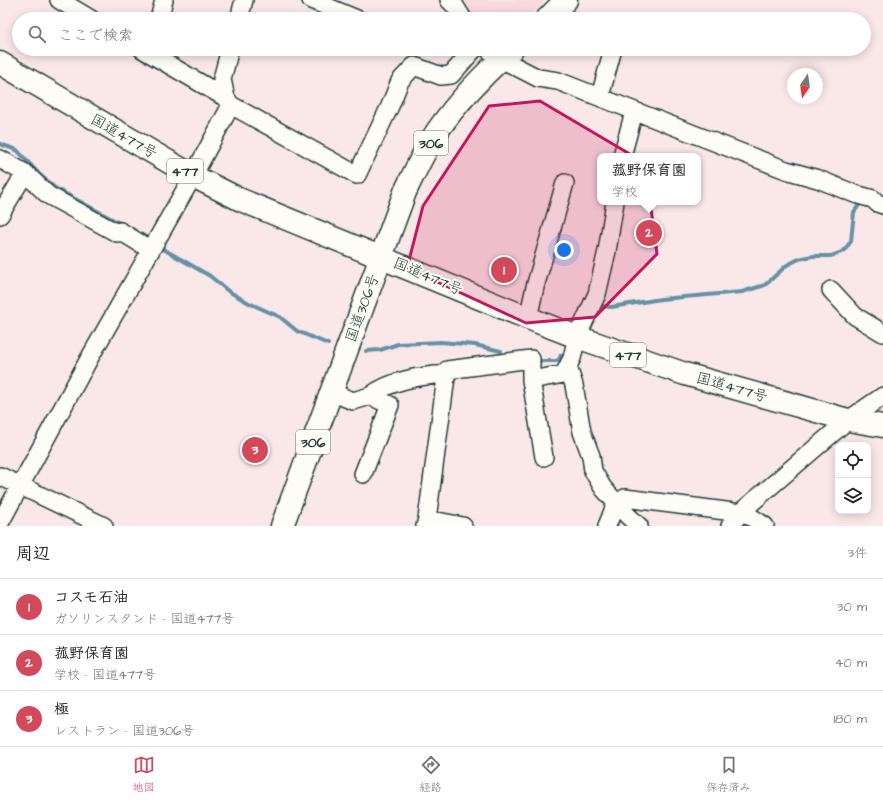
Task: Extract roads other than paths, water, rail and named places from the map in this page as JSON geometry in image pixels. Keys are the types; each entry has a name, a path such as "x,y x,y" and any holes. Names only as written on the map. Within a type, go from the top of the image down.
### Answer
{"highway":[{"path":"554,12 566,0"},
{"name":"国道306号","path":"282,526 405,192 437,131 497,56"},
{"name":"国道477号","path":"0,63 193,176 241,200 528,318 577,338 686,374 848,420 883,426"}],"street":[{"path":"59,0 79,12"},
{"path":"161,12 164,0"},
{"path":"241,12 244,0"},
{"path":"449,0 459,12"},
{"path":"317,8 332,12"},
{"path":"156,56 228,101 356,175 390,106 400,81 414,66 441,76 450,75 468,56"},
{"path":"0,523 89,359 193,176 228,101 222,79 228,56"},
{"path":"506,56 538,78 558,81 634,112 786,170 818,179 855,194 873,199 883,205"},
{"path":"601,98 611,56"},
{"path":"623,153 634,112"},
{"path":"0,159 25,174 48,195 117,233 120,231 154,245"},
{"path":"0,215 25,174"},
{"path":"528,318 535,287 565,183"},
{"path":"531,380 564,374 568,367 577,338 597,294 607,251 615,205"},
{"path":"831,290 855,316 883,333"},
{"path":"463,526 426,522 447,370 531,359 531,380 544,457"},
{"path":"568,367 574,385 582,432 591,456 594,471 603,488 639,526"},
{"path":"331,392 353,401 370,396 387,386 404,381 446,374"},
{"path":"364,474 390,405 370,396"},
{"path":"730,526 742,512 848,420 883,396"},
{"path":"0,476 104,526"},
{"path":"607,526 616,503 625,498 742,512 765,526"}],"waterway":[{"path":"0,144 17,150 40,175 55,188 123,225"},
{"path":"601,306 611,307 661,299 742,292 765,285 787,265 799,259 812,256 831,256 844,251 851,241 854,212 859,205"},
{"path":"158,246 210,276 228,291 249,303 280,317 297,331 328,344"},
{"path":"366,351 380,350 398,344 441,342 475,345 501,351"},
{"path":"541,361 559,360 561,355"}],"place":[{"name":"菰野保育園","path":"649,233"},
{"name":"コスモ石油","path":"504,270"},
{"name":"極","path":"255,450"}]}
